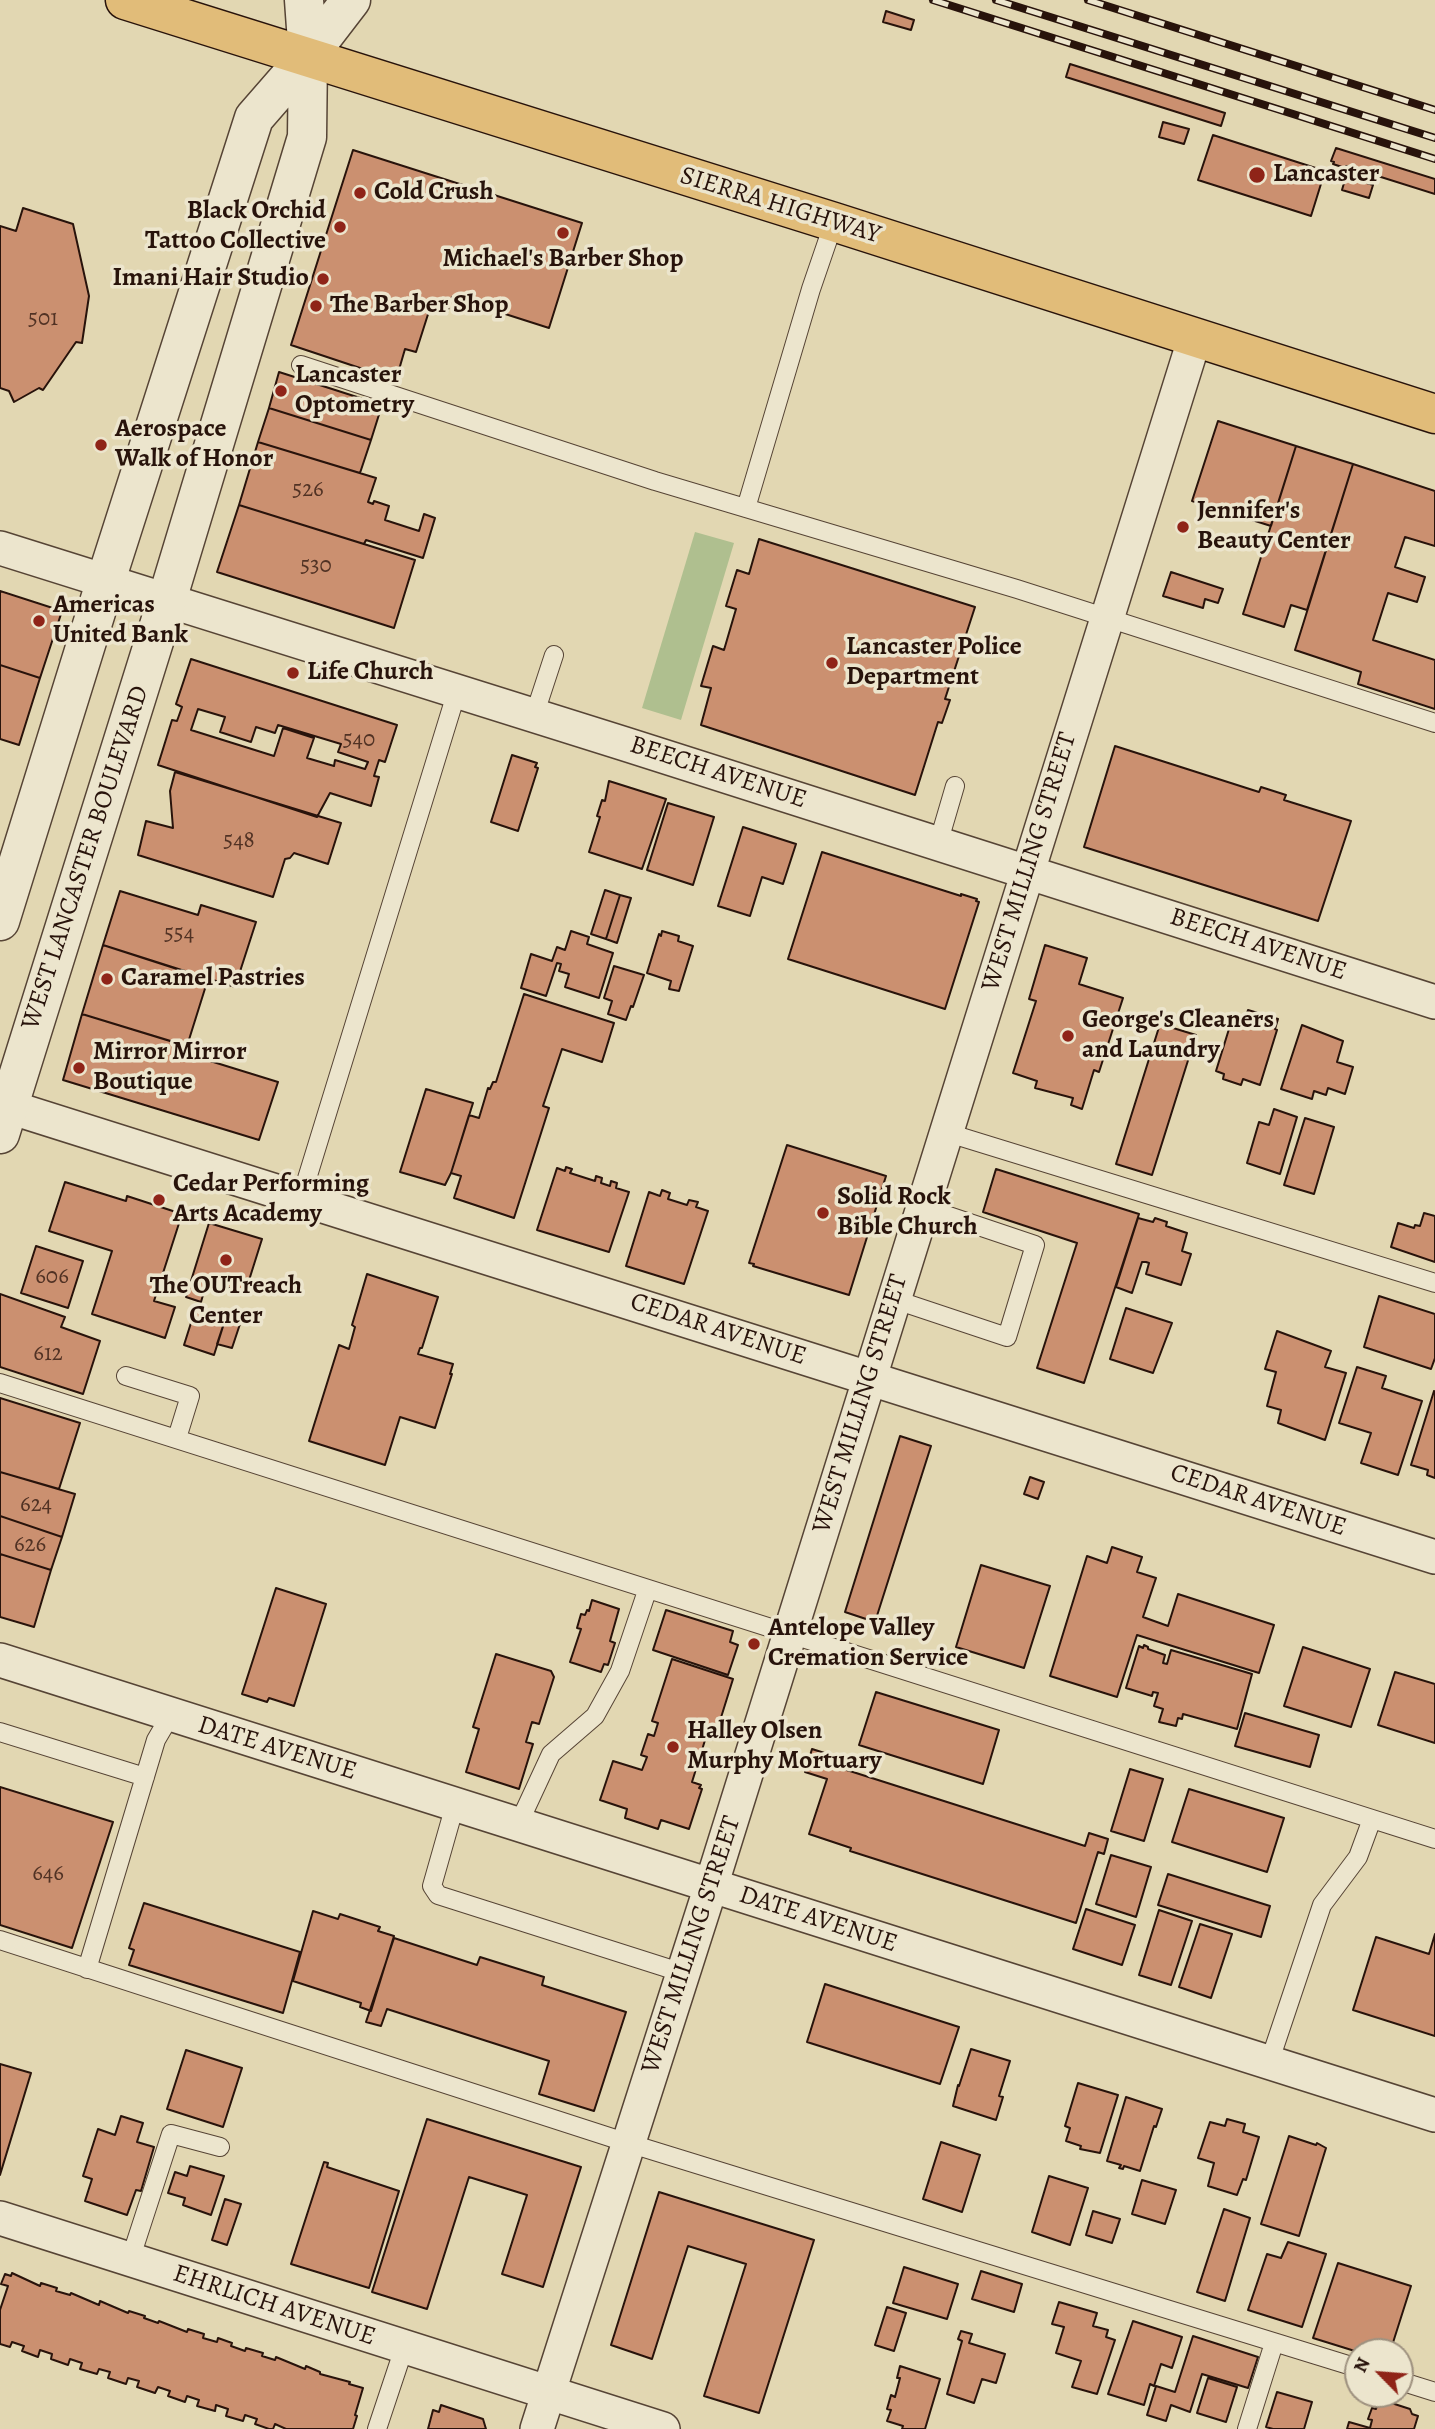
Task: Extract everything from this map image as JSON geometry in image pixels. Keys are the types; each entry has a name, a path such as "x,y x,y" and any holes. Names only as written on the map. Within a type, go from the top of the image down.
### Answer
{"main road":[{"name":"SIERRA HIGHWAY","path":"125,0 1435,414"}],"street":[{"name":"WEST LANCASTER BOULEVARD","path":"3,1115 167,600 307,137 308,56 304,0"},
{"path":"0,921 254,118 308,56 351,0"},
{"name":"WEST MILLING STREET","path":"537,2429 711,1886 1195,337"},
{"name":"BEECH AVENUE","path":"0,548 1435,1002"},
{"name":"CEDAR AVENUE","path":"3,1115 301,1198 1435,1557"},
{"name":"DATE AVENUE","path":"0,1660 1435,2115"},
{"name":"EHRLICH AVENUE","path":"0,2218 663,2429"}],"lane":[{"path":"746,508 811,289 834,222"},
{"path":"301,365 655,481 1017,589 1435,723"},
{"path":"534,716 554,655"},
{"path":"301,1198 457,691"},
{"path":"938,844 955,786"},
{"path":"945,1132 1435,1283"},
{"path":"894,1299 1007,1337 1035,1245 922,1208"},
{"path":"126,1376 190,1396 177,1438"},
{"path":"0,1383 647,1591 1435,1839"},
{"path":"518,1825 551,1754 595,1716 620,1671 647,1591"},
{"path":"87,1969 156,1740 170,1716"},
{"path":"0,1732 145,1777"},
{"path":"455,1805 432,1886 438,1895 683,1973"},
{"path":"1269,2063 1322,1905 1358,1857 1372,1819"},
{"path":"0,1940 628,2143 1344,2364"},
{"path":"130,2260 171,2134 220,2147"},
{"path":"1247,2429 1274,2343"},
{"path":"377,2429 404,2348"},
{"path":"1414,2385 1435,2392"}],"green space":[{"path":"695,532 734,543 681,720 642,708"}],"building":[{"path":"886,11 914,20 911,30 883,22"},
{"path":"1070,64 1225,113 1221,126 1066,77"},
{"path":"1163,122 1189,129 1184,144 1159,137"},
{"name":"Lancaster","path":"1213,135 1325,171 1311,216 1198,180"},
{"path":"1336,148 1435,179 1435,194 1333,164 1331,161"},
{"path":"353,150 582,223 549,328 452,297 447,313 430,308 416,352 405,349 396,380 291,345"},
{"path":"1346,176 1373,185 1369,198 1342,190"},
{"path":"23,208 73,224 89,296 82,343 76,342 43,390 39,388 14,402 9,391 0,388 0,226 16,231"},
{"path":"279,372 382,405 371,440 269,408"},
{"path":"269,408 371,440 360,473 258,442"},
{"path":"1218,421 1296,446 1271,526 1192,501"},
{"path":"258,442 376,478 368,502 373,504 374,501 389,506 385,520 419,531 424,514 435,518 423,558 366,540 364,544 239,505"},
{"path":"1296,446 1353,464 1307,610 1291,605 1284,627 1243,614"},
{"path":"1353,464 1435,491 1435,546 1405,537 1395,567 1425,577 1417,602 1388,593 1373,640 1435,660 1435,709 1358,684 1361,672 1295,650"},
{"path":"239,505 415,560 394,628 217,572"},
{"name":"Lancaster Police Department","path":"759,539 975,607 945,699 950,700 942,723 938,722 915,795 701,725 711,688 701,686 713,646 724,650 736,609 726,606 737,570 749,574"},
{"path":"1171,572 1223,589 1218,603 1205,599 1203,608 1163,596"},
{"path":"0,591 62,611 40,678 0,665"},
{"path":"191,659 397,725 385,762 379,760 374,776 379,777 371,806 330,793 317,817 158,765 172,720 177,721 182,707 176,704","holes":["198,709 225,717 220,732 251,742 256,727 275,733 278,725 341,744 338,752 368,762 365,769 335,760 334,766 307,758 314,738 283,728 274,756 191,730"]},
{"path":"0,665 40,678 19,745 0,739"},
{"path":"1115,746 1259,792 1261,787 1286,795 1284,800 1351,821 1318,921 1084,847"},
{"path":"512,755 537,763 535,767 538,768 518,831 491,822"},
{"path":"175,772 341,823 328,864 294,853 285,859 273,897 138,855 146,821 173,828 170,791"},
{"path":"609,781 666,799 642,869 589,852"},
{"path":"668,803 714,817 693,885 647,870"},
{"path":"743,827 796,844 783,884 762,877 750,916 718,906"},
{"path":"822,852 977,899 979,902 945,1009 788,959"},
{"path":"605,890 620,895 606,939 591,934"},
{"path":"120,891 198,915 201,905 256,922 235,987 103,945"},
{"path":"620,895 631,898 617,943 606,939"},
{"path":"571,931 589,937 587,944 613,953 599,998 565,987 569,974 559,971 561,964 557,963 546,996 521,988 531,954 552,961 557,947 565,950"},
{"path":"662,931 679,936 678,941 693,946 679,991 669,989 671,981 647,973"},
{"path":"103,945 208,979 187,1046 82,1014"},
{"name":"George's Cleaners and Laundry","path":"1045,945 1087,958 1079,984 1123,998 1099,1072 1094,1070 1082,1109 1071,1105 1073,1098 1035,1088 1037,1081 1013,1073 1036,1001 1029,999"},
{"path":"614,966 644,975 626,1020 608,1014 612,1001 604,998"},
{"path":"524,994 614,1023 602,1062 562,1049 543,1106 549,1108 514,1218 454,1198 461,1176 451,1173 469,1115 479,1118 488,1088 496,1082"},
{"path":"1248,1010 1278,1019 1260,1085 1243,1079 1241,1085 1223,1079 1224,1074 1216,1071 1233,1016 1245,1020"},
{"path":"82,1014 183,1045 181,1052 278,1082 259,1140 63,1080"},
{"path":"1160,1024 1196,1035 1152,1175 1116,1164"},
{"path":"1302,1025 1343,1041 1337,1062 1353,1067 1345,1094 1328,1088 1326,1095 1314,1091 1312,1099 1281,1089"},
{"path":"426,1089 473,1103 445,1185 400,1172"},
{"path":"1274,1109 1297,1117 1280,1174 1247,1163 1259,1122 1269,1125"},
{"path":"1305,1118 1334,1127 1314,1194 1284,1185"},
{"path":"787,1145 886,1176 849,1295 749,1263"},
{"path":"566,1167 572,1169 570,1173 595,1181 596,1176 602,1178 601,1183 610,1186 611,1181 617,1183 616,1188 629,1192 609,1252 537,1230 557,1168 565,1171"},
{"path":"996,1169 1139,1214 1084,1383 1037,1368 1077,1243 983,1212"},
{"path":"65,1182 126,1201 127,1196 182,1214 154,1301 175,1307 165,1338 92,1314 112,1251 49,1231"},
{"path":"662,1190 670,1193 668,1199 687,1205 689,1200 698,1202 696,1207 708,1211 684,1284 626,1266 649,1192 660,1196"},
{"path":"1424,1213 1435,1216 1435,1262 1391,1247 1398,1223 1414,1228 1415,1225 1420,1226"},
{"path":"1138,1218 1153,1222 1155,1218 1167,1222 1166,1226 1187,1233 1182,1251 1191,1254 1181,1285 1146,1274 1149,1263 1142,1262 1132,1293 1116,1287"},
{"name":"The OUTreach Center","path":"209,1223 262,1239 245,1293 207,1281 201,1302 186,1297"},
{"path":"36,1246 83,1261 68,1308 21,1293"},
{"path":"367,1274 438,1297 418,1354 453,1364 435,1428 400,1417 385,1465 309,1441 339,1345 349,1349 355,1327 352,1325"},
{"path":"0,1294 65,1317 61,1327 100,1341 83,1394 0,1367"},
{"path":"1379,1296 1435,1314 1435,1358 1431,1369 1364,1347"},
{"path":"196,1307 226,1317 214,1355 184,1345"},
{"path":"1126,1308 1172,1323 1153,1373 1110,1359"},
{"path":"226,1317 241,1321 232,1348 217,1344"},
{"path":"1277,1331 1331,1351 1325,1367 1346,1373 1325,1440 1278,1423 1281,1410 1267,1406 1276,1372 1265,1369"},
{"path":"1357,1367 1386,1376 1382,1388 1422,1401 1398,1475 1361,1463 1371,1433 1339,1423"},
{"path":"1434,1391 1435,1478 1427,1475 1428,1470 1411,1465"},
{"path":"0,1398 80,1423 59,1489 0,1472"},
{"path":"900,1436 931,1446 875,1622 845,1612"},
{"path":"0,1472 75,1494 62,1537 0,1516"},
{"path":"1030,1477 1044,1482 1038,1499 1024,1494"},
{"path":"0,1516 62,1537 51,1570 0,1554"},
{"path":"1112,1547 1142,1557 1137,1572 1156,1578 1143,1617 1168,1626 1178,1594 1274,1625 1259,1673 1137,1635 1117,1697 1050,1676 1087,1556 1107,1563"},
{"path":"0,1554 51,1570 34,1627 0,1617"},
{"path":"981,1565 1050,1586 1024,1668 956,1647"},
{"path":"276,1588 326,1604 294,1706 269,1698 267,1702 242,1694"},
{"path":"592,1600 619,1609 610,1641 615,1643 608,1665 604,1664 601,1672 570,1662 581,1629 577,1628 581,1614 585,1615 587,1610 589,1611"},
{"path":"666,1610 733,1631 730,1642 738,1645 728,1675 653,1650"},
{"path":"1144,1645 1165,1655 1163,1663 1167,1664 1171,1650 1252,1674 1237,1729 1183,1714 1182,1719 1178,1718 1176,1726 1159,1722 1163,1709 1154,1706 1158,1693 1153,1692 1152,1696 1126,1688 1139,1646 1143,1648"},
{"path":"1303,1647 1370,1669 1351,1727 1284,1706"},
{"path":"496,1654 551,1671 554,1677 539,1724 532,1722 526,1742 533,1744 519,1789 466,1772 479,1729 473,1727"},
{"name":"Halley Olsen Murphy Mortuary","path":"672,1659 733,1679 714,1740 706,1737 692,1782 701,1785 699,1788 702,1789 689,1829 661,1820 658,1829 625,1818 627,1809 600,1800 613,1761 642,1770 647,1757 641,1755 648,1734 654,1736 658,1723 652,1721"},
{"path":"1395,1672 1435,1684 1435,1743 1378,1725"},
{"path":"876,1692 999,1730 983,1784 859,1745"},
{"path":"1245,1713 1319,1735 1310,1767 1235,1746"},
{"path":"812,1749 834,1756 831,1765 1085,1846 1089,1833 1108,1839 1104,1854 1098,1852 1076,1923 850,1851 851,1848 809,1834 827,1779 805,1772"},
{"path":"1130,1769 1163,1779 1144,1841 1111,1831"},
{"path":"0,1787 113,1822 72,1948 0,1925"},
{"path":"1189,1789 1284,1818 1267,1872 1172,1842"},
{"path":"1111,1855 1151,1867 1136,1917 1096,1904"},
{"path":"1168,1874 1270,1906 1261,1937 1158,1905"},
{"path":"144,1903 300,1952 283,2013 129,1965 134,1950 129,1948"},
{"path":"1086,1909 1135,1925 1122,1965 1073,1949"},
{"path":"1159,1910 1192,1921 1171,1985 1139,1975"},
{"path":"313,1911 338,1919 340,1914 380,1927 378,1931 394,1936 371,2011 360,2007 361,2003 293,1981"},
{"path":"1200,1924 1232,1934 1211,1998 1179,1987"},
{"path":"1435,1934 1435,2036 1353,2010 1376,1937 1429,1954"},
{"path":"394,1938 477,1965 480,1957 544,1977 542,1985 626,2012 594,2111 539,2094 549,2061 387,2009 381,2026 366,2022"},
{"path":"825,1984 959,2027 940,2084 807,2042"},
{"path":"971,2049 1010,2061 999,2096 1003,2097 996,2120 953,2106"},
{"path":"186,2050 242,2068 223,2127 167,2109"},
{"path":"0,2064 31,2073 0,2175"},
{"path":"1078,2083 1118,2095 1100,2153 1080,2149 1081,2146 1066,2141 1070,2128 1065,2126"},
{"path":"1126,2097 1162,2109 1140,2171 1124,2166 1123,2169 1119,2168 1121,2165 1107,2161"},
{"path":"121,2116 143,2123 137,2142 154,2147 141,2191 136,2190 127,2215 85,2201 92,2179 83,2176 98,2129 115,2135"},
{"path":"427,2119 581,2167 543,2287 502,2274 527,2195 469,2177 427,2309 372,2292"},
{"path":"1227,2119 1245,2124 1243,2132 1259,2137 1246,2180 1243,2179 1237,2195 1208,2186 1214,2163 1198,2158 1210,2122 1225,2126"},
{"path":"1289,2136 1326,2148 1299,2236 1261,2224"},
{"path":"941,2142 980,2155 962,2212 923,2199"},
{"path":"324,2162 328,2163 327,2167 399,2191 369,2288 291,2264"},
{"path":"190,2166 224,2176 211,2215 183,2205 185,2198 168,2193 175,2172 187,2176"},
{"path":"1049,2176 1088,2188 1070,2245 1032,2232"},
{"path":"1142,2180 1176,2190 1165,2224 1132,2214"},
{"path":"659,2192 814,2240 759,2413 704,2396 746,2264 688,2246 652,2359 611,2345"},
{"path":"225,2199 241,2204 227,2245 212,2240"},
{"path":"1224,2209 1250,2218 1225,2301 1197,2292"},
{"path":"1093,2211 1120,2219 1112,2243 1086,2235"},
{"path":"1288,2242 1326,2254 1302,2327 1248,2310 1267,2254 1281,2258"},
{"path":"1338,2263 1411,2286 1394,2338 1344,2338 1344,2348 1313,2338"},
{"path":"904,2267 958,2284 947,2319 893,2303"},
{"path":"981,2271 1022,2284 1014,2312 972,2299"},
{"path":"12,2273 40,2286 41,2283 57,2288 56,2291 70,2295 71,2293 99,2305 100,2301 158,2323 159,2321 187,2332 188,2329 204,2334 203,2338 217,2342 218,2338 245,2351 246,2348 263,2353 262,2356 275,2360 276,2357 350,2382 349,2384 363,2388 353,2429 286,2429 275,2424 273,2429 269,2429 255,2424 257,2419 245,2415 243,2421 226,2416 228,2409 216,2405 215,2411 197,2406 199,2400 187,2396 185,2402 168,2396 170,2391 158,2387 155,2393 137,2387 139,2381 128,2378 126,2384 108,2378 110,2372 99,2369 97,2374 80,2369 82,2363 70,2359 68,2365 51,2359 52,2354 40,2350 38,2357 22,2351 24,2346 12,2342 10,2347 0,2344 0,2310 8,2286 1,2284 5,2274 11,2276"},
{"path":"1059,2302 1097,2313 1093,2326 1108,2330 1106,2337 1115,2340 1097,2394 1072,2387 1081,2361 1056,2353 1064,2327 1052,2324"},
{"path":"887,2307 906,2313 894,2351 875,2345"},
{"path":"1133,2321 1182,2337 1172,2368 1161,2364 1154,2386 1150,2384 1144,2405 1108,2394"},
{"path":"961,2331 972,2334 969,2343 1005,2354 996,2383 982,2379 974,2403 947,2394 962,2341 958,2339"},
{"path":"1193,2336 1258,2357 1248,2388 1202,2374 1190,2412 1171,2405 1166,2421 1147,2415 1156,2386 1175,2392"},
{"path":"900,2366 940,2379 925,2429 902,2429 903,2426 887,2421 891,2410 887,2409 891,2395 895,2397 900,2378 897,2378"},
{"path":"1208,2378 1237,2387 1226,2422 1197,2413"},
{"path":"1277,2392 1312,2402 1304,2429 1266,2427"},
{"path":"441,2405 483,2419 486,2429 428,2429 433,2410 439,2412"},
{"path":"1372,2408 1410,2409 1412,2414 1418,2416 1414,2429 1347,2429 1349,2422 1370,2428 1372,2420 1368,2419"}],"railway":[{"path":"933,0 1435,159"},
{"path":"996,0 1435,138"},
{"path":"1088,0 1435,110"}],"place":[{"name":"Lancaster","path":"1257,175"},
{"name":"Cold Crush","path":"360,193"},
{"name":"Black Orchid Tattoo Collective","path":"340,227"},
{"name":"Michael's Barber Shop","path":"563,233"},
{"name":"Imani Hair Studio","path":"323,279"},
{"name":"The Barber Shop","path":"316,306"},
{"name":"Lancaster Optometry","path":"281,391"},
{"name":"Aerospace Walk of Honor","path":"101,445"},
{"name":"Jennifer's Beauty Center","path":"1183,527"},
{"name":"Americas United Bank","path":"39,621"},
{"name":"Lancaster Police Department","path":"832,663"},
{"name":"Life Church","path":"293,673"},
{"name":"Caramel Pastries","path":"107,979"},
{"name":"George's Cleaners and Laundry","path":"1068,1036"},
{"name":"Mirror Mirror Boutique","path":"79,1068"},
{"name":"Cedar Performing Arts Academy","path":"159,1200"},
{"name":"Solid Rock Bible Church","path":"823,1213"},
{"name":"The OUTreach Center","path":"226,1260"},
{"name":"Antelope Valley Cremation Service","path":"754,1644"},
{"name":"Halley Olsen Murphy Mortuary","path":"673,1747"}]}
